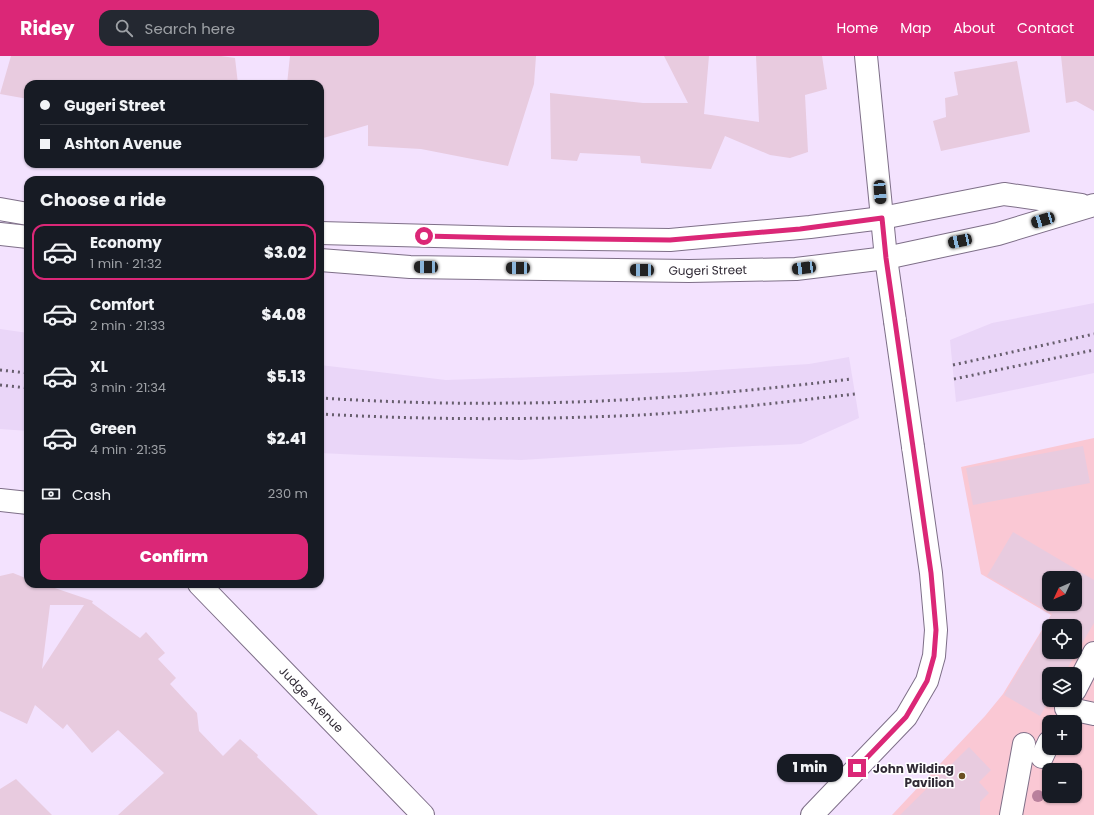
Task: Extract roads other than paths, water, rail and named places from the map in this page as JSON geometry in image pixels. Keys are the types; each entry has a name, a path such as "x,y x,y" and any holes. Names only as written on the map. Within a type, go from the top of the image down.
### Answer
{"main road":[{"path":"812,815 906,717 927,681 934,656 936,630 931,573 886,258 866,56"},
{"name":"Gugeri Street","path":"324,233 670,240 800,229 882,218 1004,194 1091,206"},
{"name":"Gugeri Street","path":"324,260 410,267 688,271 796,268 886,258 998,234 1091,206"},
{"path":"0,209 24,213"},
{"path":"0,234 24,237"},
{"path":"0,500 24,503"},
{"name":"Judge Avenue","path":"203,588 423,815"},
{"path":"1082,677 1094,653"},
{"path":"1074,707 1094,714"},
{"path":"1011,815 1024,744"}],"railway":[{"path":"953,365 1094,334"},
{"path":"954,379 1094,350"},
{"path":"0,370 24,373"},
{"path":"324,398 393,402 556,403 683,396 852,379"},
{"path":"0,385 24,388"},
{"path":"324,414 440,418 601,417 694,411 855,394"}],"place":[{"name":"John Wilding Pavilion","path":"962,776"}]}
